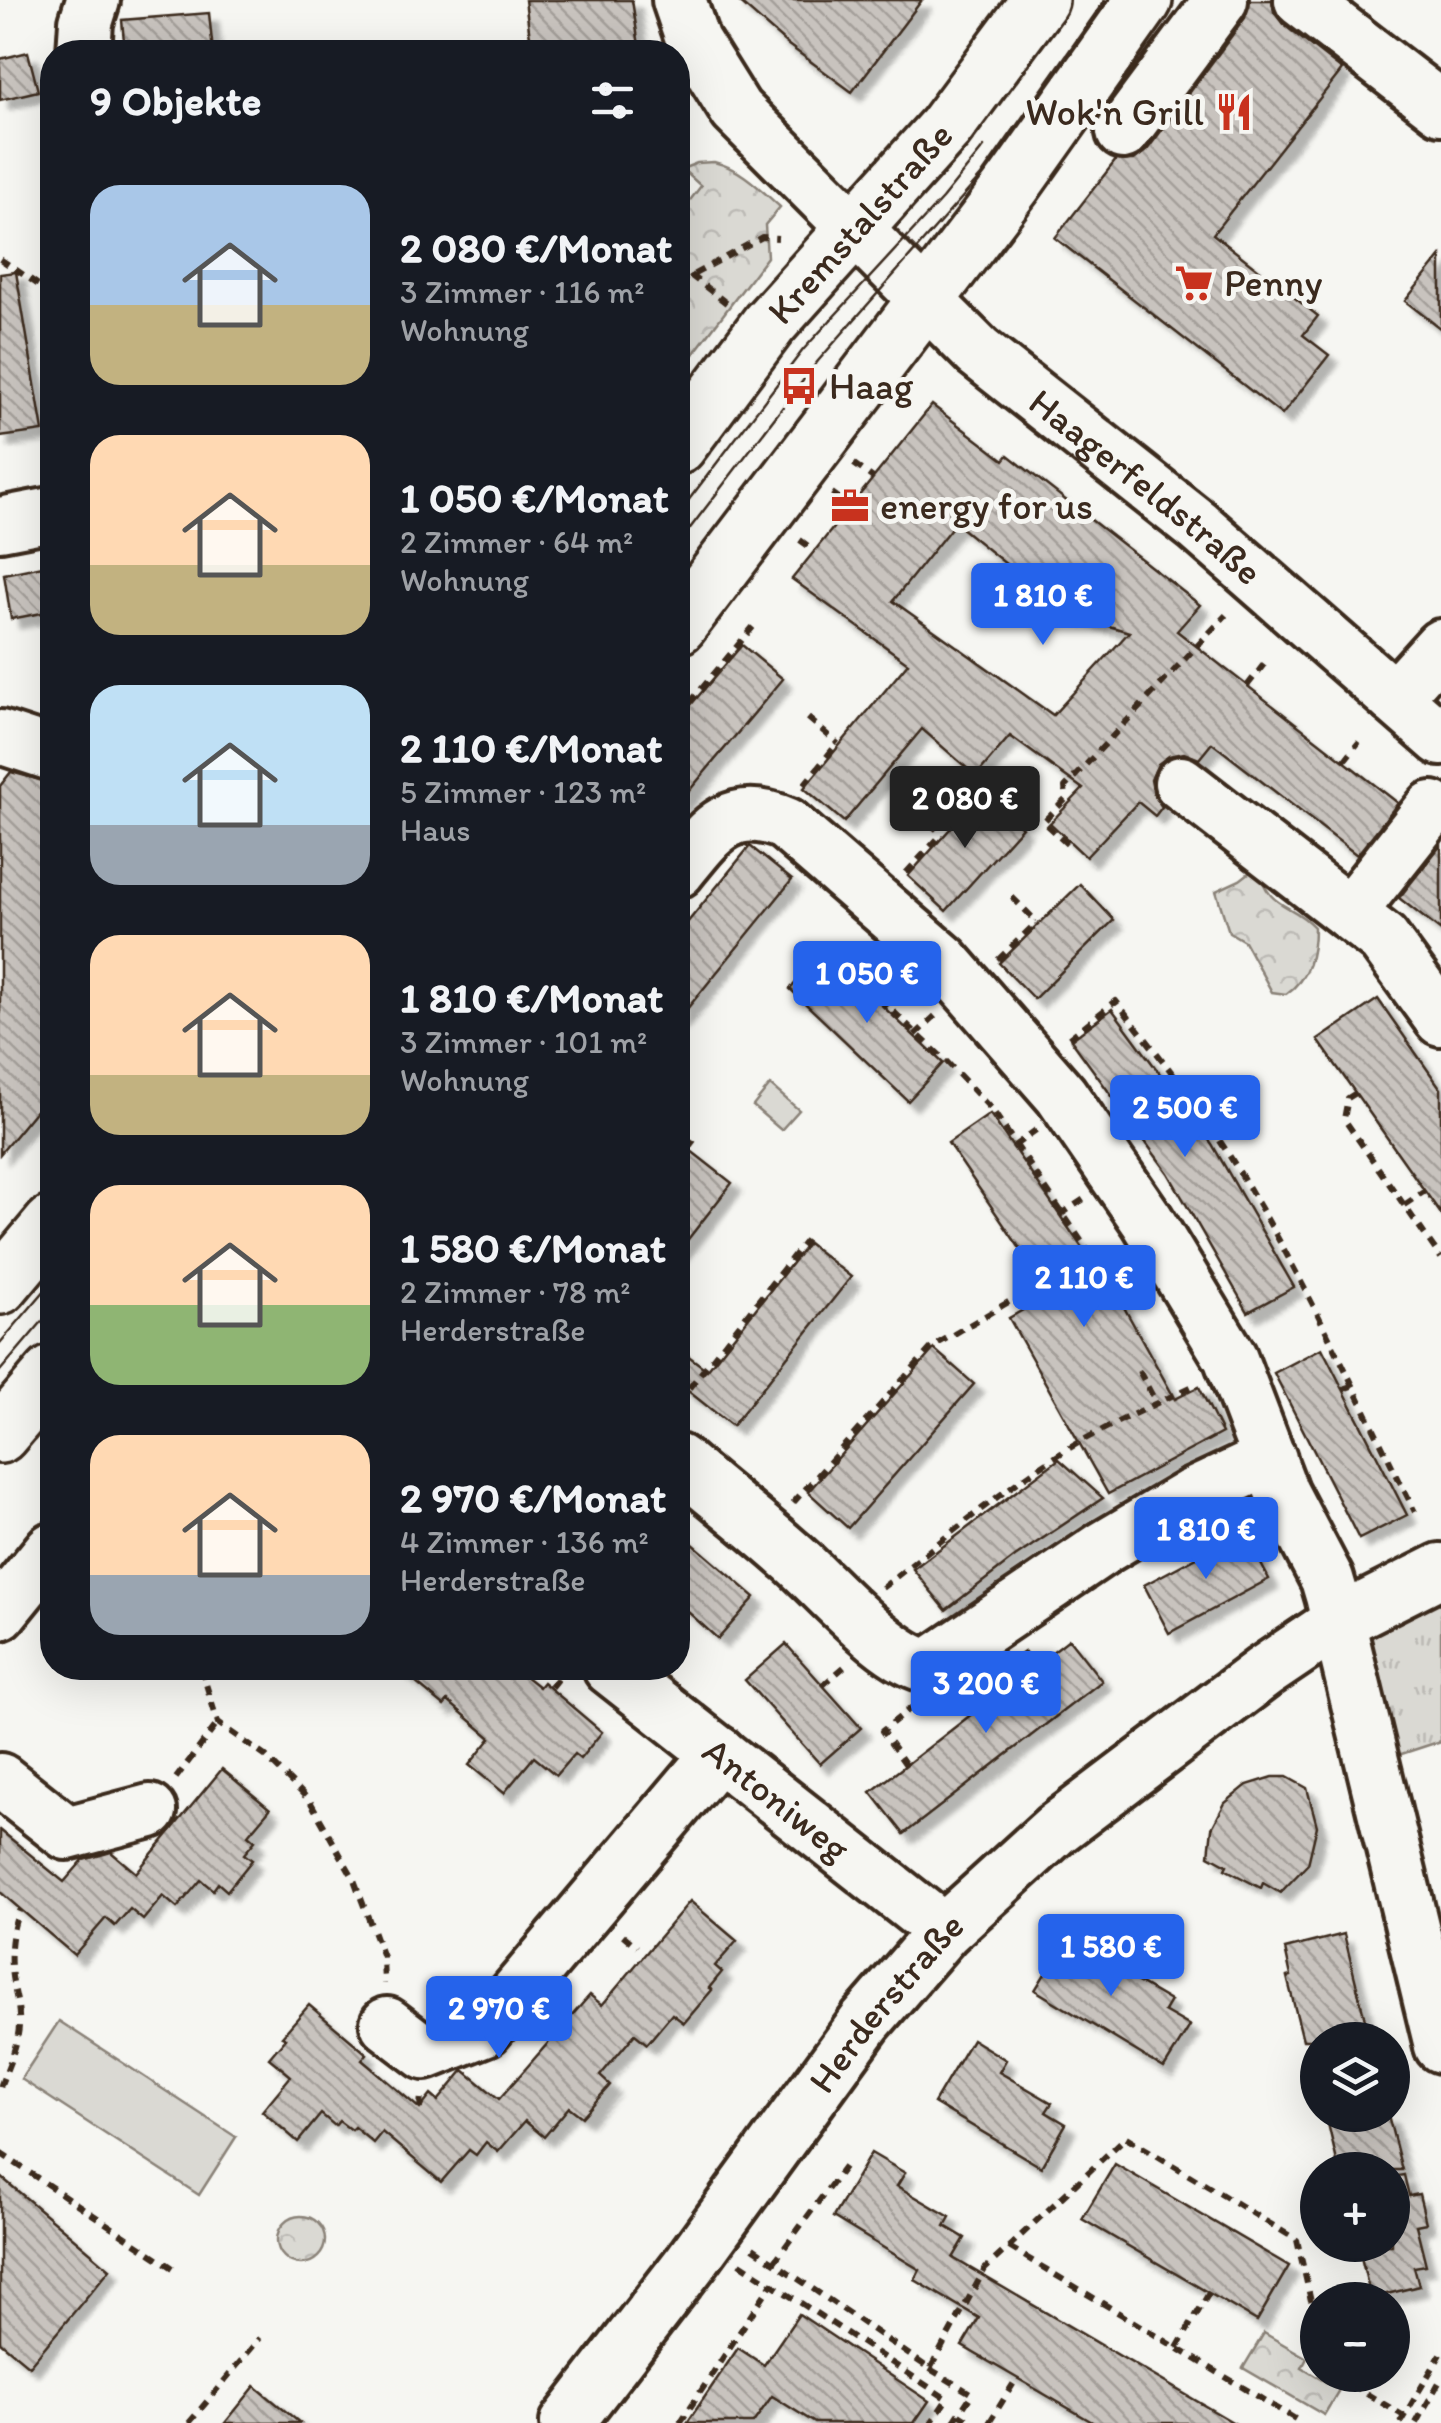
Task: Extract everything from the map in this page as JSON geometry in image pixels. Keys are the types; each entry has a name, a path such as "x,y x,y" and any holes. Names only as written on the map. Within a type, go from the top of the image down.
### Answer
{"main road":[{"name":"Kremstalstraße","path":"690,430 769,324 945,128 1040,0"},
{"path":"690,610 1013,185 1144,0"},
{"path":"0,1286 40,1238"},
{"path":"0,1435 40,1388"}],"street":[{"path":"85,40 93,0"},
{"name":"Haagerfeldstraße","path":"680,0 693,42 736,110 978,352 1198,526 1441,739"},
{"path":"1124,132 1220,0"},
{"path":"1301,0 1441,108"},
{"path":"0,524 40,516"},
{"path":"1394,698 1441,646"},
{"path":"0,737 40,750"},
{"path":"1181,783 1383,939 1441,1019"},
{"path":"1349,913 1432,808"},
{"path":"690,856 711,830 726,821 747,814 768,816 786,824 944,962 1069,1107 1147,1220 1214,1328 1238,1375 1282,1493 1327,1578 1441,2046"},
{"path":"690,1471 894,1650 914,1664 930,1666 1105,1547 1192,1496 1270,1460"},
{"path":"0,1613 40,1565"},
{"name":"Herderstraße","path":"567,2423 729,2243 866,2021 944,1930 1056,1830 1264,1672 1338,1622 1441,1570"},
{"name":"Antoniweg","path":"625,1680 944,1930"},
{"path":"386,2024 425,2053 486,2029 719,1753"},
{"path":"0,1780 67,1832 150,1812"}],"path":[{"path":"737,312 690,276 762,237 778,238"},
{"path":"0,260 40,286"},
{"path":"854,464 873,478"},
{"path":"832,493 850,506"},
{"path":"797,538 815,551"},
{"path":"1067,844 1044,822 1066,800 1066,787 1226,615"},
{"path":"690,703 753,628"},
{"path":"1248,686 1268,658"},
{"path":"808,718 839,746"},
{"path":"1344,761 1359,742"},
{"path":"916,810 944,836"},
{"path":"1012,897 1039,924"},
{"path":"828,950 993,1111 1097,1264 1127,1247"},
{"path":"1036,1066 1116,1000 1237,1177 1352,1386 1390,1472 1415,1512"},
{"path":"1356,1093 1348,1098 1344,1119 1441,1258"},
{"path":"690,1145 694,1140"},
{"path":"1404,1205 1425,1191"},
{"path":"690,1387 806,1240"},
{"path":"765,1534 932,1347 1092,1253"},
{"path":"1139,1370 1161,1403"},
{"path":"856,1616 881,1588 1016,1487 1090,1440 1203,1382"},
{"path":"1343,1389 1352,1386"},
{"path":"205,1680 218,1723 266,1756 310,1802 353,1876 383,1957 386,2024"},
{"path":"551,1686 556,1680"},
{"path":"906,1765 882,1731 914,1705"},
{"path":"150,1812 218,1723"},
{"path":"0,2087 19,2032 20,2008 13,1984 12,1956 14,1923 20,1910"},
{"path":"930,2369 986,2269 1126,2137 1297,2240 1307,2282"},
{"path":"0,2153 173,2268"},
{"path":"774,2262 844,2166"},
{"path":"729,2243 774,2262 972,2394 953,2423"},
{"path":"729,2243 772,2283 947,2399 931,2423"},
{"path":"1009,2247 1302,2423"},
{"path":"680,2423 772,2283"},
{"path":"1176,2348 1209,2293"},
{"path":"189,2423 260,2338"},
{"path":"1360,2392 1402,2420 1441,2354"},
{"path":"989,2423 1017,2378"},
{"path":"1416,2423 1441,2379"},
{"path":"959,2414 974,2423"}],"green space":[{"path":"714,162 742,174 780,207 765,225 767,257 690,358 690,200 701,186 690,176 690,166"},
{"path":"1258,866 1274,898 1314,927 1309,964 1286,994 1272,992 1244,941 1229,932 1216,891"},
{"path":"770,1085 799,1110 781,1130 753,1106"},
{"path":"1441,1595 1441,1741 1386,1759 1363,1639"},
{"path":"59,2021 236,2137 199,2195 21,2079"},
{"path":"301,2216 318,2223 325,2240 318,2257 301,2264 284,2257 277,2240 284,2223"},
{"path":"1264,2333 1300,2354 1300,2392 1338,2392 1324,2415 1243,2368"}],"building":[{"path":"525,0 632,0 638,40 530,40"},
{"path":"737,0 922,0 852,92 787,44"},
{"path":"1250,0 1272,0 1274,12 1283,24 1342,70 1213,234 1318,316 1303,335 1329,355 1282,415 1055,238 1116,160 1134,160 1147,150 1245,18"},
{"path":"209,13 212,40 124,40 122,20"},
{"path":"28,52 38,91 0,100 0,59"},
{"path":"1441,256 1441,329 1405,301"},
{"path":"16,272 40,431 0,437 0,274"},
{"path":"932,405 1004,460 1008,455 1200,605 1177,631 1398,803 1357,855 1212,743 1199,759 1184,753 1169,756 1158,764 1151,780 1162,807 1155,816 1138,802 1086,857 1050,823 1083,789 1010,736 976,776 922,729 844,822 804,788 908,663 792,579","holes":["955,523 1068,614 1129,632 1053,715 893,601"]},
{"path":"40,566 40,613 11,619 4,574"},
{"path":"742,645 783,679 690,790 690,706"},
{"path":"11,772 40,780 40,1106 0,1154 0,786"},
{"path":"983,792 1022,827 946,911 908,876"},
{"path":"1441,845 1441,931 1399,898"},
{"path":"750,846 792,880 690,1005 690,919"},
{"path":"1080,884 1114,920 1034,999 999,963"},
{"path":"825,952 943,1063 908,1101 790,989"},
{"path":"1378,999 1441,1089 1441,1214 1318,1040"},
{"path":"1112,1009 1212,1144 1294,1287 1248,1312 1168,1173 1071,1040"},
{"path":"990,1114 1096,1268 1101,1266 1175,1399 1199,1387 1222,1433 1108,1494 1009,1318 1051,1294 948,1143"},
{"path":"690,1150 732,1183 690,1237"},
{"path":"808,1243 851,1277 732,1426 690,1393 690,1357 707,1370"},
{"path":"1322,1348 1407,1515 1359,1539 1274,1373"},
{"path":"934,1349 974,1384 848,1528 808,1492"},
{"path":"1059,1459 1103,1498 1015,1557 946,1610 913,1569"},
{"path":"1244,1532 1269,1579 1169,1633 1144,1585"},
{"path":"690,1541 755,1597 718,1639 690,1614"},
{"path":"1069,1639 1102,1681 904,1834 871,1792"},
{"path":"786,1644 861,1728 820,1764 745,1680"},
{"path":"413,1680 530,1680 539,1687 543,1682 602,1732 580,1759 574,1754 556,1775 534,1757 504,1793 469,1765 491,1738 448,1701 444,1706"},
{"path":"222,1769 270,1809 248,1835 255,1841 244,1854 252,1860 227,1891 218,1883 213,1890 201,1880 177,1908 163,1896 143,1920 130,1909 115,1926 106,1918 74,1955 0,1892 0,1830 64,1882 83,1860 111,1852 136,1873"},
{"path":"1287,1777 1307,1788 1317,1826 1308,1864 1280,1893 1263,1883 1261,1888 1225,1869 1227,1865 1209,1855 1212,1828 1225,1803 1247,1785"},
{"path":"690,1901 737,1941 715,1966 722,1972 709,1988 712,1990 684,2023 672,2014 647,2044 635,2034 600,2076 610,2085 582,2117 569,2107 544,2137 525,2121 498,2152 486,2142 476,2155 469,2150 441,2182 382,2132 373,2143 354,2127 351,2130 339,2121 335,2126 321,2114 298,2142 262,2111 291,2076 269,2058 309,2005 367,2054 362,2060 420,2109 431,2095 438,2101 464,2070 499,2099 590,1995 602,2005"},
{"path":"1074,1926 1110,1947 1102,1961 1170,2001 1164,2011 1190,2026 1164,2068 1035,1990"},
{"path":"1344,1934 1366,2022 1300,2022 1300,2028 1287,1977 1291,1976 1285,1949"},
{"path":"972,2039 1006,2060 999,2072 1052,2103 1046,2112 1066,2124 1041,2167 934,2103"},
{"path":"1330,2132 1392,2132 1397,2152 1335,2152"},
{"path":"871,2153 905,2173 897,2186 950,2217 945,2226 965,2238 953,2258 1234,2423 1094,2423 962,2346 979,2318 915,2280 920,2270 833,2217"},
{"path":"1115,2164 1289,2266 1257,2321 1082,2219"},
{"path":"0,2176 110,2269 29,2366 0,2342"},
{"path":"1419,2194 1426,2223 1416,2225 1426,2265 1414,2267 1419,2286 1410,2288 1410,2282 1367,2282 1362,2262 1410,2262 1410,2196"},
{"path":"799,2314 929,2401 914,2423 815,2423 772,2396 753,2423 687,2423 738,2348 764,2365"},
{"path":"255,2386 300,2423 225,2423"}],"tram line":[{"path":"690,528 818,361 981,176 1105,0"},
{"path":"690,498 803,350 942,199 984,147"},
{"path":"0,1343 40,1296"},
{"path":"0,1371 40,1324"}],"place":[{"name":"Wok'n Grill","path":"1234,112"},
{"name":"Penny","path":"1194,283"},
{"name":"Haag","path":"799,386"},
{"name":"energy for us","path":"850,506"}]}
